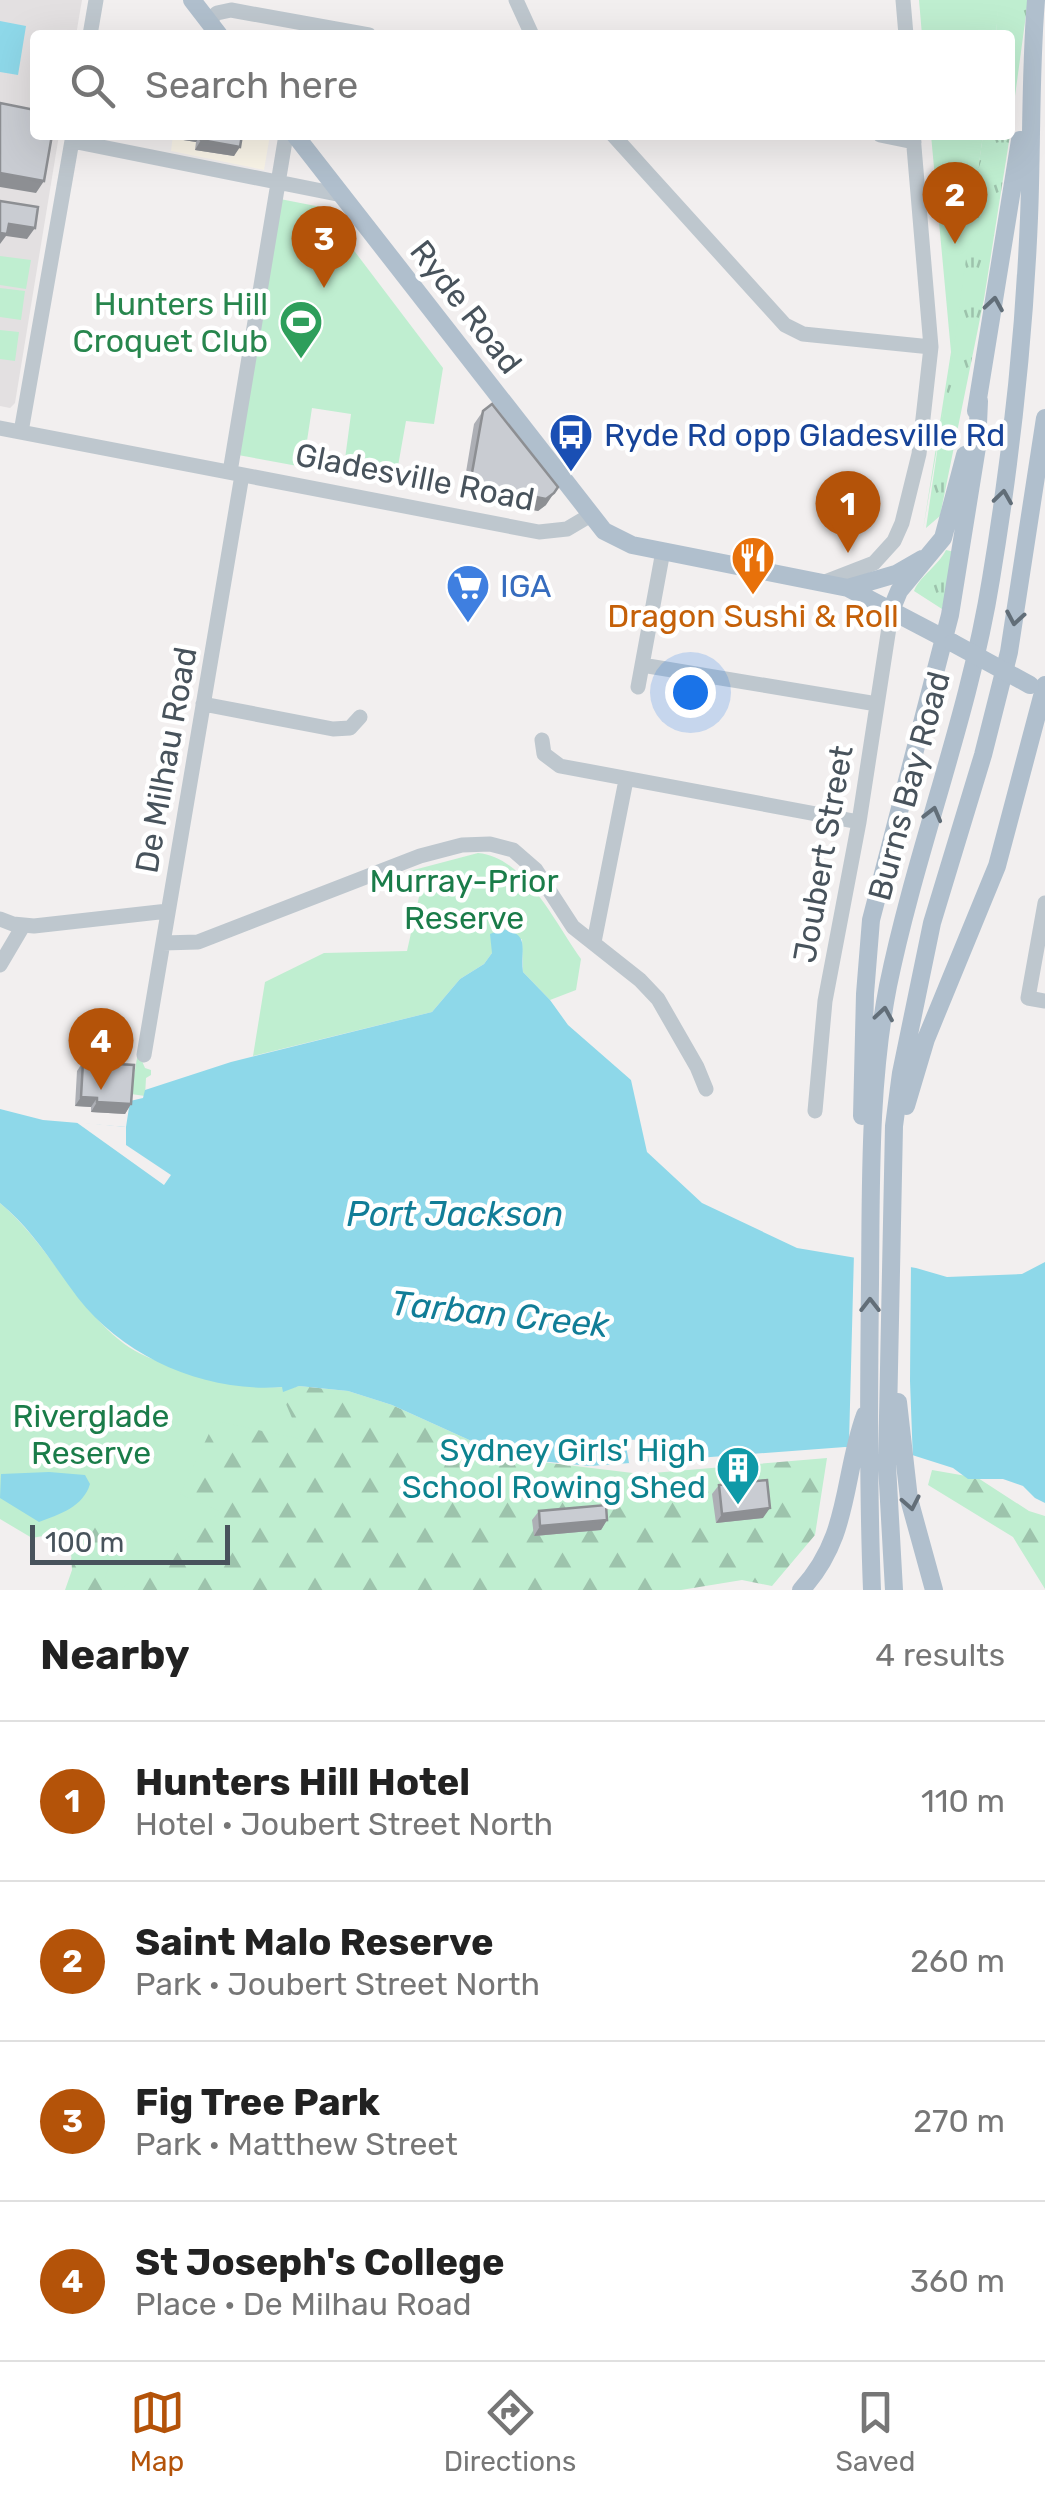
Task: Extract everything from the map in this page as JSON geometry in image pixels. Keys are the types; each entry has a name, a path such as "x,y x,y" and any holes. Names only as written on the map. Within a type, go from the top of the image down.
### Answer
{"main road":[{"path":"192,0 214,28"},
{"name":"Burns Bay Road","path":"872,1590 870,1180 876,1080 888,987 972,667 1002,508 1016,406 1029,217 1030,80 1036,0"},
{"path":"892,608 899,591 935,551 948,524 978,401 1030,80"},
{"name":"Ryde Road","path":"300,140 589,516"},
{"path":"870,1180 862,1120 871,920 949,640 977,447 978,401"},
{"name":"Burns Bay Road","path":"894,1590 887,1465 894,1126 932,923 983,756 1008,652 1045,418"},
{"path":"589,516 618,540 848,588 1041,689 997,866 926,1039 906,1100 892,1180"},
{"path":"848,588 896,574 935,551"},
{"path":"891,1336 909,1499 934,1590"},
{"path":"805,1586 836,1533 850,1485 856,1440 869,1402"}],"street":[{"path":"91,30 96,0"},
{"path":"516,0 530,30"},
{"path":"902,0 905,30"},
{"path":"214,28 217,13 231,10 341,30"},
{"path":"21,432 72,140"},
{"path":"81,140 342,195"},
{"name":"De Milhau Road","path":"144,1055 204,704 285,140"},
{"path":"618,140 785,325 803,334 931,347"},
{"path":"816,580 874,563 894,541 919,454 931,347 913,140"},
{"name":"Gladesville Road","path":"0,428 538,532 567,529 589,516"},
{"path":"638,687 663,552"},
{"name":"Joubert Street","path":"815,1111 825,1000 859,822 892,608"},
{"path":"642,666 877,704"},
{"path":"204,704 333,730 350,728 360,717"},
{"path":"542,740 544,754 560,766 859,822"},
{"path":"594,942 626,780"},
{"path":"163,943 198,942 420,856 462,845 490,844 513,850 536,870 573,928 658,998 698,1067 706,1089"},
{"path":"1045,903 1028,998 1045,1001"},
{"path":"0,919 22,929 168,911"},
{"path":"0,965 22,929"}],"shaded area":[{"path":"0,0 82,0 77,30 30,30 30,140 58,140 15,403 10,408 0,406"},
{"path":"172,140 269,140 264,170 171,151"}],"green space":[{"path":"919,0 999,0 996,30 922,30"},
{"path":"998,0 1028,0 1015,96 1015,30 996,30"},
{"path":"931,140 982,140 952,361 923,530 951,352"},
{"path":"982,140 1009,140 984,299 940,516 926,528"},
{"path":"280,199 321,207 443,368 434,424 406,421 395,483 343,474 351,414 312,408 303,467 238,455"},
{"path":"0,256 31,260 26,289 0,285"},
{"path":"0,288 25,291 21,320 0,317"},
{"path":"0,330 19,332 15,361 0,359"},
{"path":"946,550 955,552 942,609 914,591"},
{"name":"Murray-Prior Reserve","path":"478,853 510,866 537,894 581,959 576,990 550,1000 523,972 522,939 492,953 484,964 460,979 432,1012 253,1056 265,982 324,953 407,951 423,879 406,872"},
{"path":"138,1052 145,1068 151,1070 146,1078 145,1096 131,1094"},
{"name":"Riverglade Reserve","path":"0,1203 36,1240 85,1305 121,1341 170,1365 261,1387 283,1387 283,1397 301,1439 215,1421 180,1494 221,1512 120,1590 102,1590 121,1522 32,1538 0,1519"},
{"path":"299,1386 348,1391 392,1405 509,1458 641,1474 827,1458 815,1535 772,1586 742,1580 681,1590 65,1590 72,1570 66,1466 151,1425"},
{"path":"932,1470 978,1478 1029,1511 1045,1516 1045,1589 1013,1537 928,1485"}],"water":[{"path":"0,21 26,26 18,75 0,72"},
{"name":"Port Jackson","path":"502,929 521,938 523,972 568,1025 631,1080 647,1152 702,1203 797,1248 947,1277 1022,1274 1045,1262 1045,1503 1023,1486 1003,1479 968,1479 953,1468 909,1454 845,1447 590,1466 509,1458 392,1405 348,1391 299,1386 283,1392 282,1387 225,1384 196,1377 143,1354 97,1319 33,1236 0,1203 0,1109 43,1120 126,1127 130,1101 143,1098 145,1090 231,1062 432,1012 460,979 484,964 492,953 490,934"},
{"path":"1,1474 85,1475 90,1484 87,1492 63,1513 39,1522 0,1498"}],"pier":[{"path":"76,1122 126,1127 126,1145 171,1175 164,1185"},
{"path":"854,1253 911,1262 913,1461 869,1453 849,1443"},
{"path":"651,1439 648,1463 629,1463 625,1440"}],"building":[{"path":"0,103 30,109 30,140 51,140 44,181 0,173"},
{"path":"201,140 241,140 240,147"},
{"path":"0,201 38,207 35,228 9,224 7,234 0,233"},
{"path":"492,404 558,487 546,499 470,484 483,411"},
{"path":"83,1062 134,1065 131,1104 81,1097"},
{"path":"767,1480 770,1508 722,1514 719,1485"},
{"path":"606,1505 607,1520 540,1526 539,1511"}],"place":[{"name":"Saint Malo Reserve","path":"955,244"},
{"name":"Fig Tree Park","path":"324,288"},
{"name":"Hunters Hill Croquet Club","path":"301,360"},
{"name":"Ryde Rd opp Gladesville Rd","path":"571,473"},
{"name":"Hunters Hill Hotel","path":"848,553"},
{"name":"Dragon Sushi & Roll","path":"753,596"},
{"name":"IGA","path":"468,624"},
{"name":"St Joseph's College","path":"101,1090"},
{"name":"Sydney Girls' High School Rowing Shed","path":"738,1506"}],"water label":[{"name":"Tarban Creek","path":"500,1314"}]}
